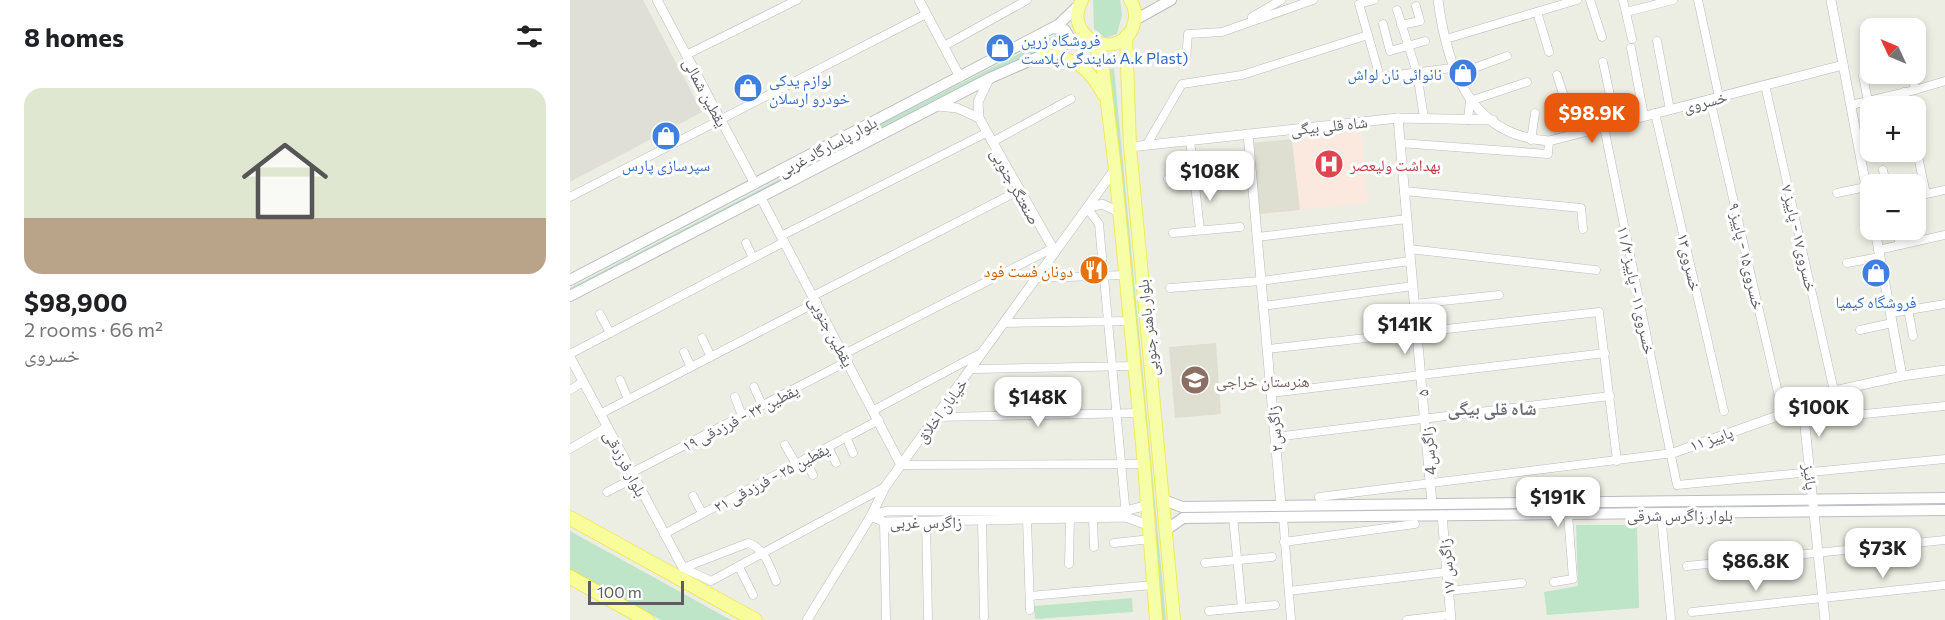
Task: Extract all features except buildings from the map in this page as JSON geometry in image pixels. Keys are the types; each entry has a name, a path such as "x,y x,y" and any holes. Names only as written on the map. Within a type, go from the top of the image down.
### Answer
{"highway":[{"path":"570,518 755,620"},
{"path":"570,577 647,620"}],"main road":[{"path":"1130,0 1135,20"},
{"path":"1094,42 1112,44 1126,36 1135,20 1171,0"},
{"name":"بلوار پاسارگاد غربی","path":"570,280 1053,28 1069,17 1081,2"},
{"name":"بلوار باهنر جنوبی","path":"1081,2 1078,13 1080,28 1094,42 1103,69 1107,101 1135,366 1156,620"},
{"name":"بلوار پاسارگاد غربی","path":"570,296 989,79 1063,46 1068,35 1065,30 1053,28"},
{"name":"بلوار باهنر جنوبی","path":"1126,36 1130,147 1174,620"},
{"path":"1046,53 1081,65 1092,75 1107,101"},
{"path":"1103,69 1115,60 1120,61 1126,69"},
{"path":"868,125 875,139"},
{"name":"بلوار زاگرس شرقی","path":"1359,510 1442,515 1526,508 1945,498"},
{"path":"1873,499 1873,512"},
{"name":"بلوار زاگرس شرقی","path":"1164,500 1182,512 1233,517 1282,511"},
{"path":"1763,514 1764,501"},
{"name":"بلوار زاگرس شرقی","path":"1182,512 1359,510 1432,504 1526,508 1568,514 1763,514 1945,510"},
{"path":"1166,530 1182,512"}],"street":[{"name":"یقطین شمالی","path":"657,0 754,184"},
{"path":"686,55 797,0"},
{"path":"919,0 960,76"},
{"path":"944,46 1027,0"},
{"path":"1238,25 1281,0"},
{"path":"1186,59 1188,34 1222,32 1313,0"},
{"path":"1374,0 1359,4 1380,77 1453,71 1508,56"},
{"name":"خسروى","path":"1438,0 1453,71 1470,101 1493,120 1531,140 1549,141 1843,65"},
{"path":"1446,39 1577,0"},
{"path":"1590,0 1602,37"},
{"path":"1623,0 1632,39"},
{"path":"1626,12 1673,0"},
{"name":"خسروى۱۵ - پاییز ۹","path":"1698,0 1714,98 1783,414"},
{"path":"1831,0 1864,174"},
{"path":"1401,25 1420,21 1416,6"},
{"path":"1397,10 1417,73 1424,118"},
{"path":"1537,12 1549,52"},
{"path":"570,197 926,14"},
{"path":"1383,24 1390,51 1425,41"},
{"path":"1147,144 1182,84 1242,75 1368,35"},
{"path":"1657,41 1670,110"},
{"path":"1630,48 1644,116"},
{"path":"1603,62 1616,124"},
{"path":"1557,75 1576,134"},
{"path":"938,106 957,108 979,118 978,102 989,79"},
{"path":"1888,96 1945,81"},
{"path":"1468,120 1470,101 1527,82"},
{"path":"1914,84 1915,90"},
{"name":"خسروى۱۷ - پاییز ۷","path":"1765,85 1834,392"},
{"path":"1904,92 1905,96"},
{"path":"992,142 1071,99"},
{"path":"1851,105 1860,103"},
{"path":"1531,140 1535,112"},
{"name":"خسروى۱۳","path":"1655,113 1724,411"},
{"name":"صنعتگر جنوبی","path":"979,118 1053,250"},
{"name":"شاه قلی بیگی","path":"1130,147 1398,118 1493,120"},
{"name":"۵","path":"1398,118 1425,419"},
{"name":"خسروى۱۱ - پاییز ۱۱/۳","path":"1604,127 1677,485 1810,472"},
{"path":"570,356 753,258 783,239 986,133"},
{"name":"زاگرس۲","path":"1248,134 1282,511"},
{"path":"1190,140 1200,230"},
{"path":"1400,143 1548,153 1549,141"},
{"path":"1919,162 1926,194 1945,189"},
{"name":"خیابان اخلاق","path":"807,620 871,516 885,488 1037,278 1053,250 1115,169"},
{"path":"1883,170 1884,174"},
{"path":"1168,179 1236,172"},
{"path":"1836,193 1860,188"},
{"path":"600,414 711,357 1020,190"},
{"path":"1404,190 1581,208 1583,229"},
{"name":"یقطین جنوبی","path":"761,198 902,465"},
{"path":"1119,212 1102,204 1087,208 1099,224 1126,514"},
{"path":"1257,237 1407,219"},
{"path":"1173,233 1240,227"},
{"path":"1847,264 1900,245 1945,235"},
{"path":"1877,240 1902,376"},
{"path":"1899,240 1900,245"},
{"path":"746,243 753,258"},
{"path":"1409,249 1596,270"},
{"name":"یقطین ۲۳ - فرزدقی ۱۹","path":"606,492 846,357 1053,250"},
{"path":"1170,288 1261,281 1410,261"},
{"path":"1037,278 1125,275"},
{"path":"1263,306 1413,286"},
{"path":"1414,304 1499,295"},
{"path":"1891,313 1945,304"},
{"path":"1908,309 1913,336"},
{"path":"1267,349 1599,312 1617,461"},
{"path":"600,314 610,333"},
{"path":"1004,323 1130,321"},
{"path":"1860,330 1892,323"},
{"path":"702,338 711,357"},
{"path":"684,352 692,367"},
{"path":"874,410 984,352"},
{"path":"1271,393 1605,353"},
{"name":"بلوار فرزدقی","path":"570,356 683,568"},
{"path":"971,369 1135,366"},
{"path":"1803,407 1834,392 1902,376 1945,370"},
{"path":"620,380 628,399"},
{"path":"570,390 583,382"},
{"path":"754,387 762,405"},
{"path":"1275,436 1610,396"},
{"path":"735,397 742,416"},
{"path":"1804,420 1945,406"},
{"name":"پاییز ۱۱","path":"1319,497 1672,453 1803,407"},
{"name":"پائیز","path":"1803,407 1825,620"},
{"path":"936,417 1139,413"},
{"name":"زاگرس4","path":"1425,419 1432,504"},
{"name":"یقطین ۲۵ - فرزدقی ۲۱","path":"664,534 879,420"},
{"path":"570,449 607,427"},
{"path":"846,437 853,453"},
{"path":"785,445 796,464"},
{"path":"828,447 836,463"},
{"path":"805,459 813,475"},
{"path":"1810,472 1945,459"},
{"path":"902,465 1144,464"},
{"path":"683,568 711,580 885,488"},
{"path":"693,496 702,513"},
{"name":"زاگرس غربی","path":"871,516 884,522 1093,518 1126,514 1148,505"},
{"name":"زاگرس غربی","path":"871,516 887,511 1126,514 1150,526"},
{"path":"1282,511 1292,620"},
{"path":"1554,582 1574,579 1568,514"},
{"path":"1661,514 1671,620"},
{"name":"زاگرس ۱۷","path":"1442,515 1450,617"},
{"path":"1233,517 1242,608"},
{"path":"1069,564 1070,518"},
{"path":"1093,518 1094,547"},
{"path":"1027,519 1030,610"},
{"path":"982,520 984,618"},
{"path":"926,521 928,618"},
{"path":"884,522 886,620"},
{"path":"1284,542 1414,524"},
{"path":"1114,543 1151,539"},
{"path":"1687,566 1945,540"},
{"path":"683,568 748,543 756,545 763,554 776,581"},
{"path":"1205,563 1272,557"},
{"path":"739,567 753,595"},
{"path":"1289,591 1367,579 1446,572"},
{"path":"1448,591 1522,583"},
{"path":"1030,596 1153,585"},
{"path":"1692,612 1945,585"},
{"path":"1209,611 1275,605"},
{"path":"1407,620 1450,617"}],"shaded area":[{"path":"570,0 643,0 702,112 570,182"},
{"name":"بهداشت ولیعصر","path":"1361,132 1368,203 1300,210 1292,139"},
{"path":"1292,139 1300,210 1260,214 1252,143"},
{"name":"هنرستان خراجی","path":"1216,343 1221,414 1175,418 1169,347"}],"green space":[{"path":"1093,0 1120,0 1122,15 1117,34 1105,38 1094,29"},
{"path":"1056,35 1064,36 1065,41 877,135 876,127 883,123"},
{"path":"1114,68 1166,620 1161,620 1107,70"},
{"path":"857,139 860,142 570,295 570,288"},
{"path":"1576,525 1637,525 1639,608 1547,615 1544,592 1578,586"},
{"path":"570,531 731,620 661,620 570,570"},
{"path":"1132,598 1133,612 1035,619 1034,606"}],"place":[{"name":"فروشگاه زرین پلاست(نمایندگی A.k Plast)","path":"1000,48"},
{"name":"نانوائی نان لواش","path":"1463,73"},
{"name":"لوازم یدکی خودرو ارسلان","path":"748,88"},
{"name":"سپرسازی پارس","path":"666,136"},
{"name":"بهداشت ولیعصر","path":"1329,164"},
{"name":"دونان فست فود","path":"1094,270"},
{"name":"فروشگاه کیمیا","path":"1876,273"},
{"name":"هنرستان خراجی","path":"1195,380"}],"district":[{"name":"شاه قلی بیگی","path":"1492,408"}]}
